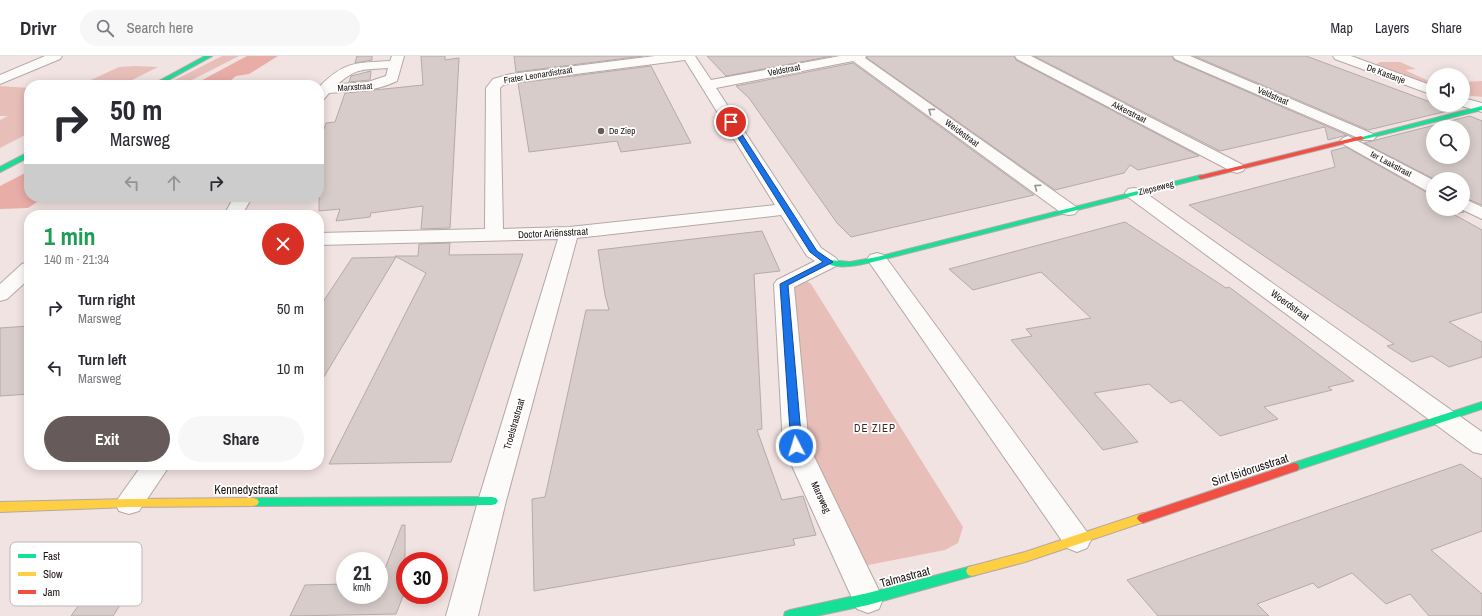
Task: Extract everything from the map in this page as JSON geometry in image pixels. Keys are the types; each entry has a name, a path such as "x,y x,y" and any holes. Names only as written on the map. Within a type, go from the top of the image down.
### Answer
{"street":[{"path":"0,80 56,56"},
{"path":"164,80 209,56"},
{"name":"Frater Leonardistraat","path":"494,236 493,88 498,82 511,78 685,56"},
{"path":"689,56 814,252 829,262"},
{"name":"Veldstraat","path":"708,85 858,56"},
{"name":"Weidestraat","path":"858,56 1069,210"},
{"name":"Akkerstraat","path":"1021,56 1236,168"},
{"name":"Veldstraat","path":"1179,56 1368,137"},
{"name":"De Kastanje","path":"1339,56 1426,88"},
{"name":"Marxstraat","path":"324,91 345,71 357,67 397,60 392,78 386,82 377,85 324,93"},
{"path":"1470,104 1482,108"},
{"name":"Ziepseweg","path":"829,262 850,264 877,259 1134,193 1348,142 1482,108"},
{"name":"ter Laakstraat","path":"1348,142 1426,183"},
{"path":"0,170 24,157"},
{"name":"Woerdstraat","path":"1134,193 1482,445"},
{"path":"1470,207 1482,214"},
{"name":"Doctor Ariënsstraat","path":"324,241 569,233 786,209"},
{"name":"Troelstrastraat","path":"462,616 492,500 569,233"},
{"path":"877,259 1077,540"},
{"name":"Marsweg","path":"829,262 784,284 796,446 868,599"},
{"path":"0,295 24,273"},
{"name":"Sint Isidorusstraat","path":"1025,557 1482,405"},
{"path":"129,503 153,470"},
{"name":"Kennedystraat","path":"0,507 129,503 492,500"},
{"name":"Talmastraat","path":"790,616 868,599 1025,557"}],"shaded area":[{"path":"222,56 239,56 192,80 175,80"},
{"path":"247,56 278,56 249,74 236,76 231,80 202,80"},
{"path":"1380,62 1400,62 1416,69 1405,70 1426,80 1426,83 1375,65"},
{"path":"119,67 158,67 132,80 91,80"},
{"path":"1482,81 1482,97 1470,96 1470,82"},
{"path":"0,86 24,88 24,136 0,148 0,120 8,116 0,116"},
{"path":"24,174 24,202 37,202 28,208 0,209 0,186"},
{"path":"800,276 811,284 963,527 958,543 945,550 858,567 802,447 787,317 794,277"}],"building":[{"path":"357,56 372,56 372,60 355,63"},
{"path":"421,56 445,56 445,60 459,58 450,228 421,229 423,206 371,213 370,217 336,221 340,209 319,210 319,202 324,202 324,129 326,123 335,122 345,93 423,85"},
{"path":"514,56 643,56 516,72"},
{"path":"707,56 832,56 726,76"},
{"path":"867,56 1014,56 1016,60 1199,156 1138,170 1130,165 1124,173 1055,190 867,58"},
{"path":"1034,56 1172,56 1174,60 1347,135 1328,140 1325,127 1220,151"},
{"path":"1194,56 1306,56 1426,100 1426,112 1444,112 1368,130"},
{"path":"853,63 1034,195 851,237 837,223 749,98 736,86"},
{"path":"651,66 691,143 621,152 617,141 529,152 518,83"},
{"path":"371,71 370,80 349,82 351,76"},
{"path":"1470,116 1482,121 1482,205 1470,200 1470,172 1426,172 1426,175 1364,143 1426,127 1426,164 1470,164 1470,120 1454,120"},
{"path":"1346,147 1426,192 1426,216 1457,216 1482,230 1482,312 1449,322 1482,342 1482,357 1449,367 1432,356 1412,362 1387,346 1394,344 1189,205 1335,167 1331,151"},
{"path":"1125,222 1226,288 1229,287 1354,381 1328,387 1332,390 1264,407 1278,419 1220,436 1181,400 1171,403 1149,384 1094,393 1138,442 1103,450 1011,340 1032,336 1026,329 1091,318 1041,272 973,290 949,269"},
{"path":"762,231 780,271 754,274 762,429 757,430 782,500 803,496 816,535 793,539 795,545 534,591 532,499 545,497 586,310 609,310 605,295 598,250"},
{"path":"450,243 449,255 523,254 451,462 329,464 426,273 395,256 418,256 419,244"},
{"path":"396,257 324,377 324,300 352,258"},
{"path":"24,326 24,394 0,396 0,328"},
{"path":"1461,464 1482,479 1482,531 1431,550 1482,594 1482,616 1429,616 1410,594 1386,604 1352,573 1318,588 1313,583 1257,604 1269,616 1158,616 1127,580"},
{"path":"402,525 405,525 405,552 396,552 396,604 400,604 396,614 290,616 305,585 336,584 336,604 388,604 388,561"},
{"path":"78,606 120,606 113,616 71,616"}],"traffic: fast":[{"path":"164,80 209,56"},
{"path":"1361,138 1482,108"},
{"path":"0,170 24,157"},
{"path":"829,262 850,264 877,259 1201,177"},
{"path":"1294,467 1482,405"},
{"path":"253,502 492,501"},
{"path":"790,616 868,599 972,571"}],"traffic: slow":[{"path":"0,507 129,503 253,502"},
{"path":"972,571 1025,557 1143,518"}],"traffic: jam":[{"path":"1201,177 1361,138"},
{"path":"1143,518 1294,467"}],"place":[{"name":"De Ziep","path":"601,131"}],"district":[{"name":"DE ZIEP","path":"875,428"}],"route":[{"path":"731,122 814,252 829,262 784,284 796,446"}]}
